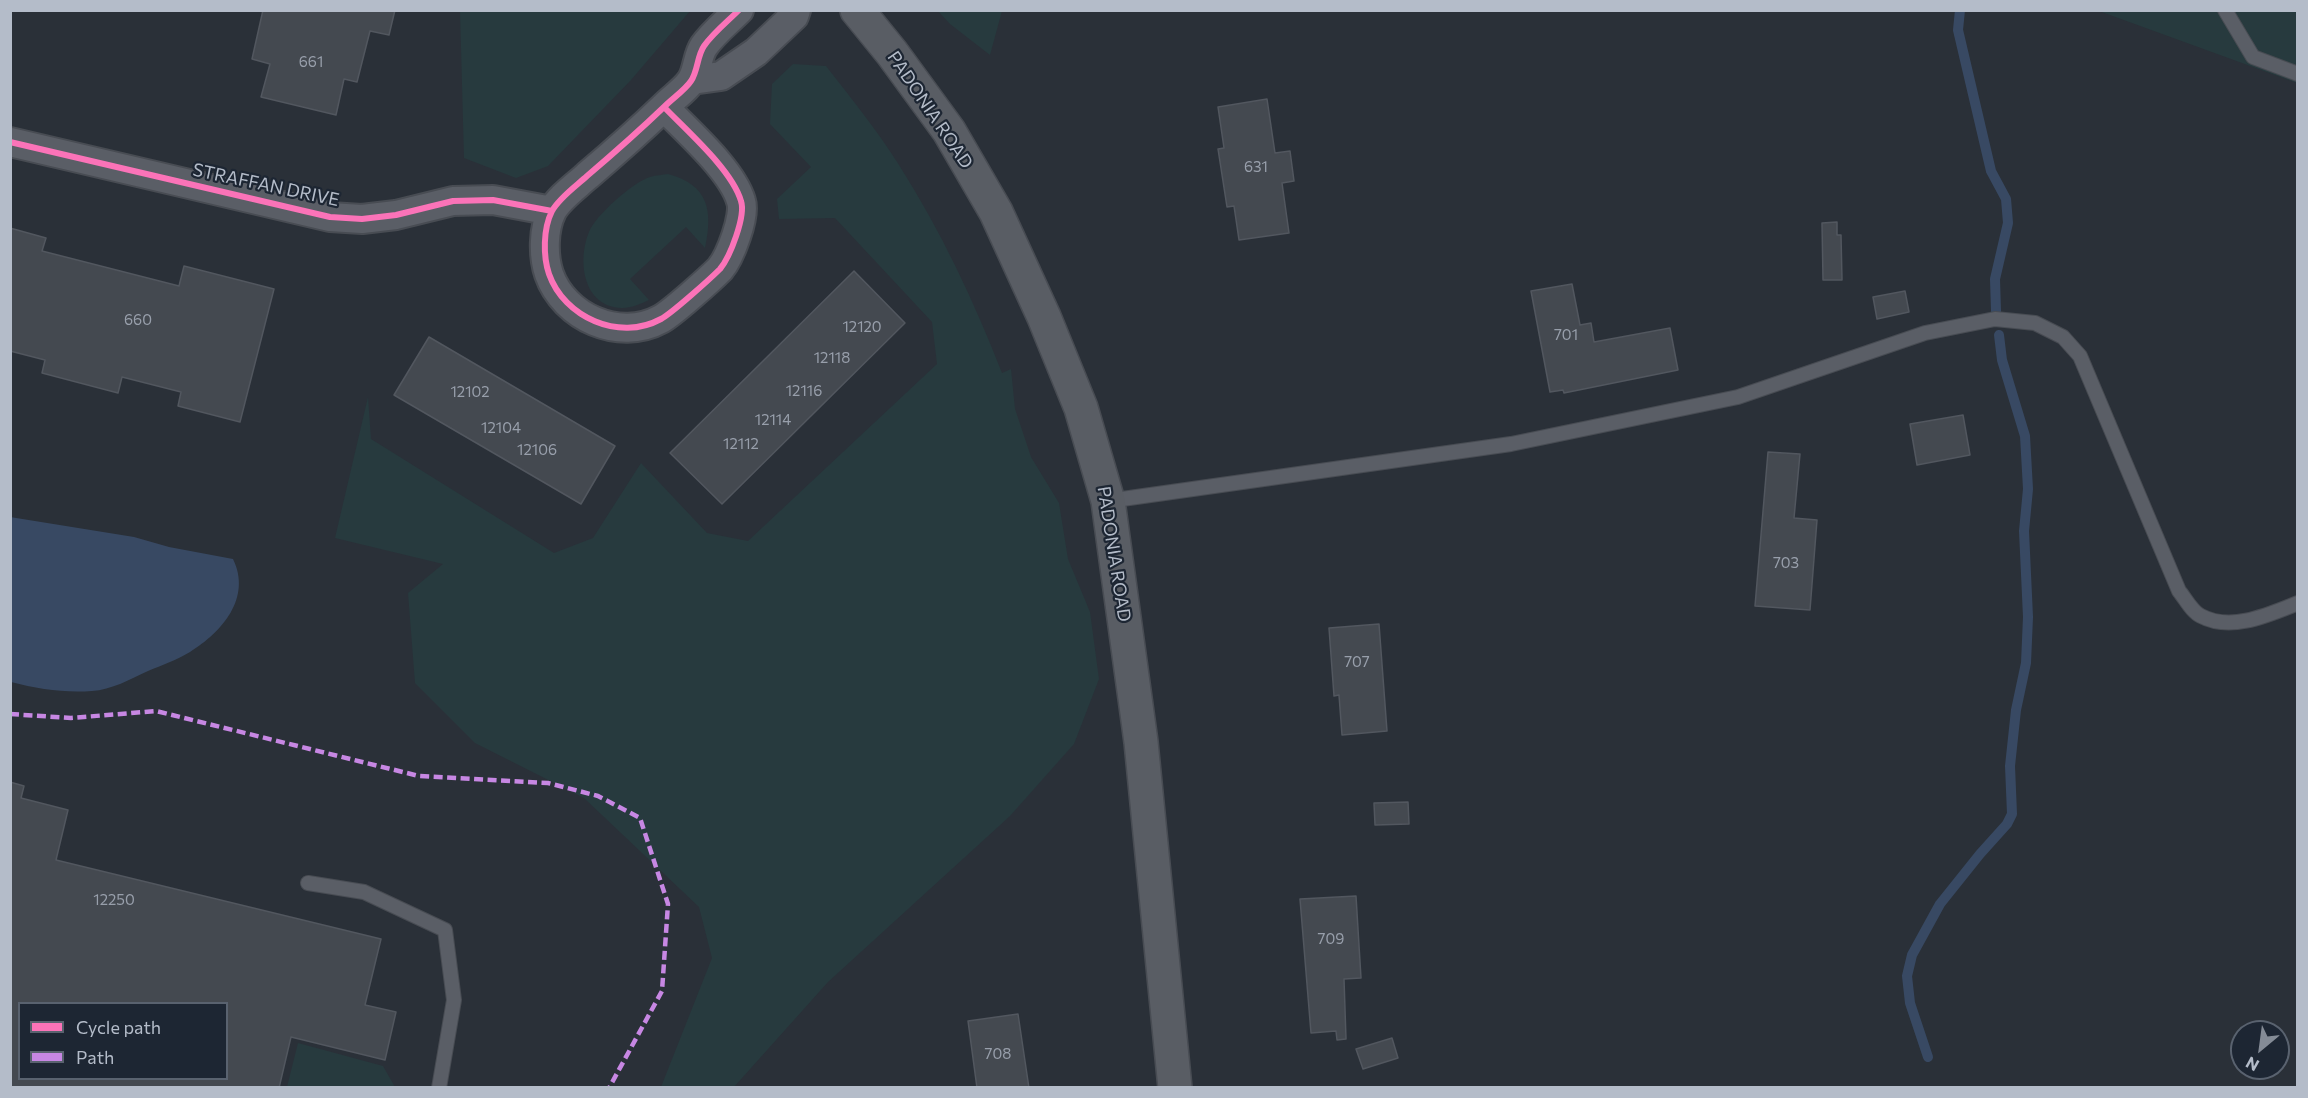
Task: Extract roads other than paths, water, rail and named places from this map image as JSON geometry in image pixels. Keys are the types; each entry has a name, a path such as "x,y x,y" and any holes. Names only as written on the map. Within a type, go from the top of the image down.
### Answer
{"main road":[{"name":"PADONIA ROAD","path":"857,10 892,52 949,131 996,212 1044,317 1081,408 1108,501 1141,742 1175,1088"}],"street":[{"path":"664,107 734,183 743,204 732,247 721,267 662,319 641,326 621,327 597,322 579,314 564,301 552,281 545,261 546,230 552,211 570,191 692,80 703,48 738,10"},
{"path":"692,80 721,76 756,52 794,16 796,10"},
{"name":"STRAFFAN DRIVE","path":"10,142 330,217 362,219 396,215 453,201 493,200 552,211"}],"lane":[{"path":"2225,10 2253,57 2298,74"},
{"path":"1108,501 1534,440 1738,397 1925,333 1995,319 2035,323 2063,337 2080,356 2179,591 2199,616 2228,623 2268,615 2298,603"},
{"path":"308,883 364,892 445,930 454,1000 439,1088"}],"water":[{"path":"10,517 134,537 169,547 233,559 238,573 239,587 231,613 213,635 190,652 114,686 99,690 61,691 11,682"}],"waterway":[{"path":"1960,10 1958,30 1991,171 2006,199 2008,223 1995,279 1996,311"},
{"path":"1928,1057 1910,1003 1907,976 1912,955 1940,904 2007,824 2012,814 2010,766 2016,710 2026,663 2028,617 2024,531 2028,489 2025,436 2002,360 1999,335"}]}
